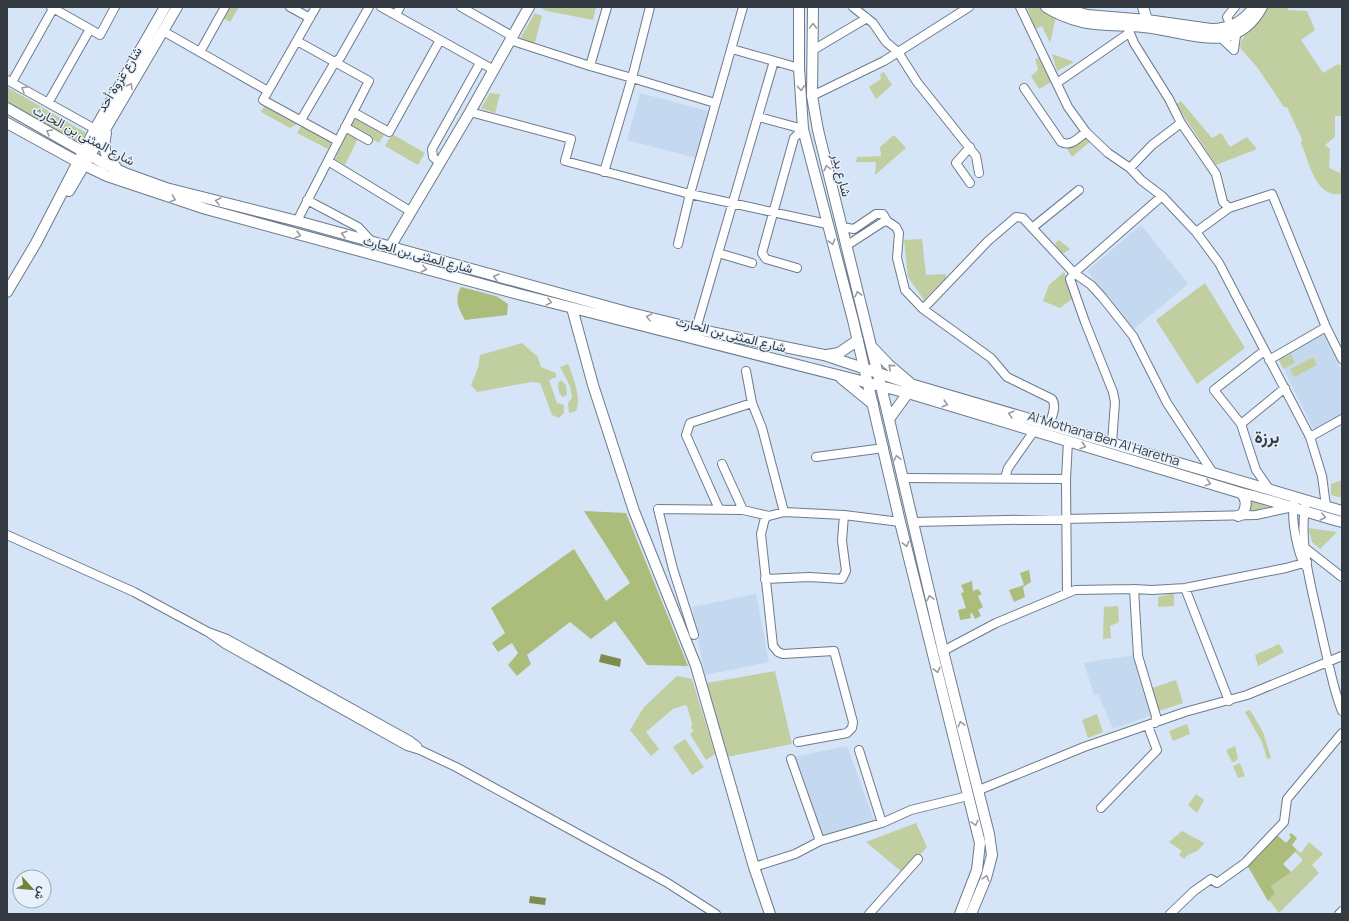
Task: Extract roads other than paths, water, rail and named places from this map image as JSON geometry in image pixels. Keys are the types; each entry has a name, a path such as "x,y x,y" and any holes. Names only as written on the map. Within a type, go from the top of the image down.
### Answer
{"main road":[{"name":"شارع غزوة أحد","path":"7,292 81,164 95,129 165,7"},
{"name":"شارع غزوة أحد","path":"86,154 110,120 177,7"},
{"path":"390,247 470,112 529,7"},
{"name":"شارع بدر","path":"799,7 799,68 803,129 858,340 900,522 980,843 980,855 977,870 960,914"},
{"name":"شارع بدر","path":"813,7 812,96 818,130 871,346 879,386 889,419 943,651 979,790 992,855 986,878 971,914"},
{"path":"1046,7 1065,17 1083,22 1128,29 1145,23"},
{"path":"1060,7 1087,15 1218,33 1251,22 1262,7"},
{"path":"1143,7 1145,23"},
{"path":"1235,27 1254,7"},
{"name":"شارع المثنى بن الحارث","path":"7,108 86,154 126,174 166,188 297,221 568,297 696,329 824,355 877,373 911,389"},
{"path":"110,120 104,146 106,155 109,161 126,174"},
{"name":"شارع المثنى بن الحارث","path":"7,123 81,164 107,176 206,210 369,255 879,386 911,389"},
{"path":"572,308 593,385 634,511 696,666 754,867 770,914"},
{"path":"853,320 864,318"},
{"path":"824,355 839,353 858,340"},
{"path":"871,346 911,389 1049,425 1270,490 1294,502 1304,512 1342,522"},
{"path":"834,374 873,404"},
{"path":"889,419 911,389"},
{"name":"Al Mothana Ben Al Haretha","path":"911,389 1034,431 1241,493 1294,502"},
{"path":"1238,516 1243,514 1246,505 1241,493"},
{"path":"1294,502 1306,501 1342,511"},
{"path":"900,522 912,522"},
{"path":"956,749 967,746"}],"street":[{"path":"95,129 10,81 53,8 100,35 115,7"},
{"path":"200,52 225,7"},
{"path":"290,7 310,18"},
{"path":"316,7 263,100 338,142"},
{"path":"301,120 334,62 340,58 369,7"},
{"path":"381,7 494,70"},
{"path":"396,15 400,7"},
{"path":"462,7 511,38 590,66 715,103"},
{"path":"590,66 607,7"},
{"path":"604,172 632,78 650,7"},
{"path":"678,244 690,194 715,103 732,49 742,7"},
{"path":"853,7 867,18 877,28 886,42 898,52 917,82 970,147 976,156 979,173"},
{"path":"812,96 884,61 969,7"},
{"path":"1020,7 1068,107 1086,132 1108,153 1130,168 1141,180 1162,196 1196,232 1219,263 1310,438 1322,476 1326,506"},
{"path":"1218,33 1234,50 1235,27 1227,17 1234,7"},
{"path":"813,50 867,18"},
{"path":"1057,83 1128,29 1169,98 1181,123 1216,174 1223,202 1229,208"},
{"path":"48,103 90,30"},
{"path":"163,31 268,91"},
{"path":"297,40 369,81 297,221"},
{"path":"353,112 389,132 440,40"},
{"path":"732,49 799,68"},
{"path":"696,329 759,117 774,61"},
{"path":"440,163 433,157 432,149 480,63"},
{"path":"1024,88 1061,142 1066,144 1070,143 1086,132"},
{"path":"470,112 571,139 565,161 690,194 827,224"},
{"path":"759,117 803,129 794,138 762,253 766,260 797,268"},
{"path":"1130,168 1152,145 1181,123"},
{"path":"345,128 368,140"},
{"path":"970,147 956,163 970,184"},
{"path":"328,161 410,211"},
{"path":"1032,228 1079,190"},
{"path":"1196,232 1229,208 1272,194 1326,327 1342,359"},
{"path":"1112,444 1115,402 1114,392 1085,322 1070,279 1074,273 1162,196"},
{"path":"307,200 358,227 373,242"},
{"path":"841,227 854,229 876,214 883,214 887,221 896,226 900,233 897,258 905,290 923,309 991,358 1007,377 1052,399 1054,407 1049,425"},
{"path":"923,309 988,241 1016,216 1023,218 1074,273 1097,292 1133,336 1167,403 1213,473"},
{"path":"846,246 883,222 887,221"},
{"path":"718,253 752,263"},
{"path":"1269,360 1326,327"},
{"path":"1264,351 1214,390 1241,424 1256,470 1270,490"},
{"path":"746,371 752,403 762,428 784,512"},
{"path":"1241,424 1285,388"},
{"path":"719,509 686,435 690,423 752,403"},
{"path":"1310,438 1342,419"},
{"path":"1004,478 1008,468 1034,431"},
{"path":"1068,441 1066,479 1068,592"},
{"path":"816,457 884,448"},
{"path":"722,464 743,510"},
{"path":"1250,484 1256,470"},
{"path":"902,478 1066,479"},
{"path":"1306,501 1304,512 1306,565 1328,661 1342,711"},
{"path":"912,522 1238,516 1256,515 1294,502 1294,521 1300,556 1306,565"},
{"path":"694,635 673,569 658,509 743,510 769,516"},
{"path":"798,742 847,733 852,728 853,722 834,651 783,654 775,649 765,579 761,534 765,518 784,512 844,515 900,522"},
{"path":"765,579 809,577 842,579 846,572 842,541 844,515"},
{"path":"7,535 134,592 208,632 224,644 407,746 420,750 456,767 666,882 716,914"},
{"path":"1305,548 1342,577"},
{"path":"943,651 996,623 1075,590 1152,590 1185,588 1306,565"},
{"path":"1185,588 1229,701"},
{"path":"1101,808 1156,750 1152,725 1156,716 1138,656 1134,589"},
{"path":"979,790 1084,747 1152,725 1185,712 1229,701 1342,656"},
{"path":"1170,914 1194,891 1211,879 1217,883 1227,877 1268,840 1284,822 1287,799 1342,733"},
{"path":"859,750 882,823"},
{"path":"792,759 820,841"},
{"path":"754,867 795,854 820,841 882,823 911,810 968,796"},
{"path":"869,914 918,860"},
{"path":"1338,914 1342,911"}],"district":[{"name":"برزة","path":"1267,437"}]}
